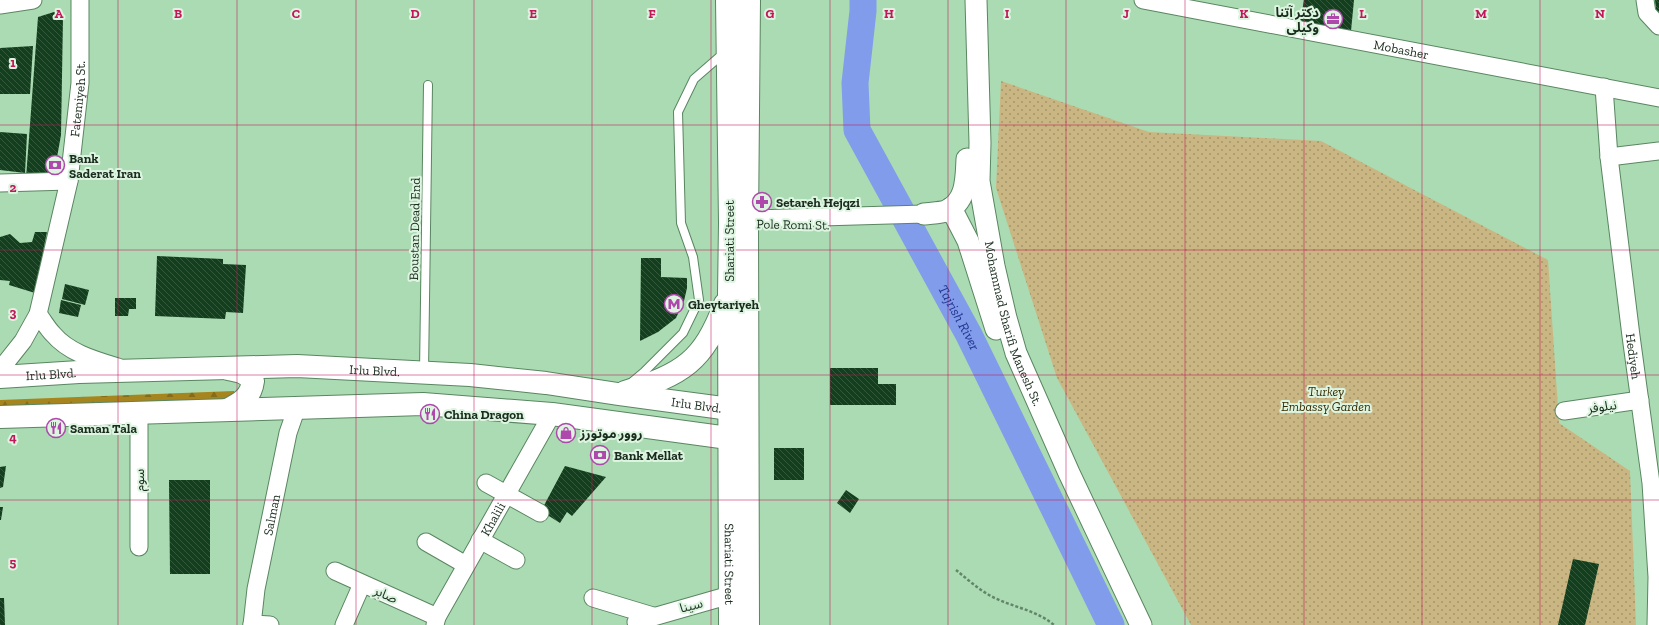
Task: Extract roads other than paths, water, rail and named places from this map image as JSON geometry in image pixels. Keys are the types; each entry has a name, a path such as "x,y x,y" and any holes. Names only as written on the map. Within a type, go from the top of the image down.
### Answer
{"main road":[{"name":"Shariati Street","path":"727,0 730,223 729,295 738,409"},
{"name":"Shariati Street","path":"730,625 730,595 747,222 750,0"},
{"path":"618,394 656,382 681,369 695,359 706,345 716,327 729,295"},
{"name":"Irlu Blvd.","path":"0,378 128,370 297,366 470,375 546,383 618,394 738,409"},
{"path":"224,368 248,374 253,381 252,390 249,396 241,403 227,410"},
{"path":"0,417 423,404 552,414 738,437"},
{"name":"Shariati Street","path":"738,437 748,625"}],"street":[{"path":"0,5 33,0"},
{"name":"Fatemiyeh St.","path":"0,370 23,341 38,314 69,182 80,83 80,0"},
{"name":"Mohammad Sharifi Manesh St.","path":"966,0 968,146 973,183 1006,318 1016,353 1069,473 1141,625"},
{"name":"Mohammad Sharifi Manesh St.","path":"973,183 980,143 976,0"},
{"name":"Mobasher","path":"1143,0 1659,98"},
{"path":"1645,0 1648,13 1659,26"},
{"name":"Hediyeh","path":"1604,87 1609,157 1640,400 1654,465 1658,577 1656,625"},
{"path":"1609,157 1659,151"},
{"path":"0,183 69,182"},
{"path":"954,214 970,205 973,183"},
{"name":"Pole Romi St.","path":"747,222 754,224 923,219 954,214"},
{"name":"Mohammad Sharifi Manesh St.","path":"954,214 968,240 996,331 1059,476 1128,625"},
{"path":"38,314 53,334 68,348 90,359 128,370"},
{"name":"نیلوفر","path":"1564,412 1640,400"},
{"name":"Salman","path":"252,624 256,589 288,433 297,407"},
{"name":"سوم","path":"139,412 139,547"},
{"name":"Khalili","path":"436,621 480,540 552,414"},
{"path":"486,483 540,513"},
{"path":"480,540 516,560"},
{"path":"426,542 466,565"},
{"name":"صابر","path":"335,571 436,621"},
{"path":"344,625 362,584"},
{"name":"سینا","path":"636,622 730,595"},
{"path":"593,598 653,616"},
{"path":"252,624 270,625"}],"lane":[{"path":"618,394 644,372 683,333 699,300 693,257 681,223 678,112 694,79 727,50"},
{"name":"Boustan Dead End","path":"424,373 428,85"}],"waterway":[{"name":"Tajrish River","path":"863,0 855,83 857,130 969,335 1111,625"}],"place":[{"name":"دکتر آتنا وکیلی","path":"1333,19"},
{"name":"Bank Saderat Iran","path":"55,165"},
{"name":"Setareh Hejqzi","path":"762,202"},
{"name":"Gheytariyeh","path":"674,304"},
{"name":"China Dragon","path":"430,414"},
{"name":"Saman Tala","path":"56,428"},
{"name":"روور موتورز","path":"566,433"},
{"name":"Bank Mellat","path":"600,455"}],"park label":[{"name":"Turkey Embassy Garden","path":"1326,398"}]}
